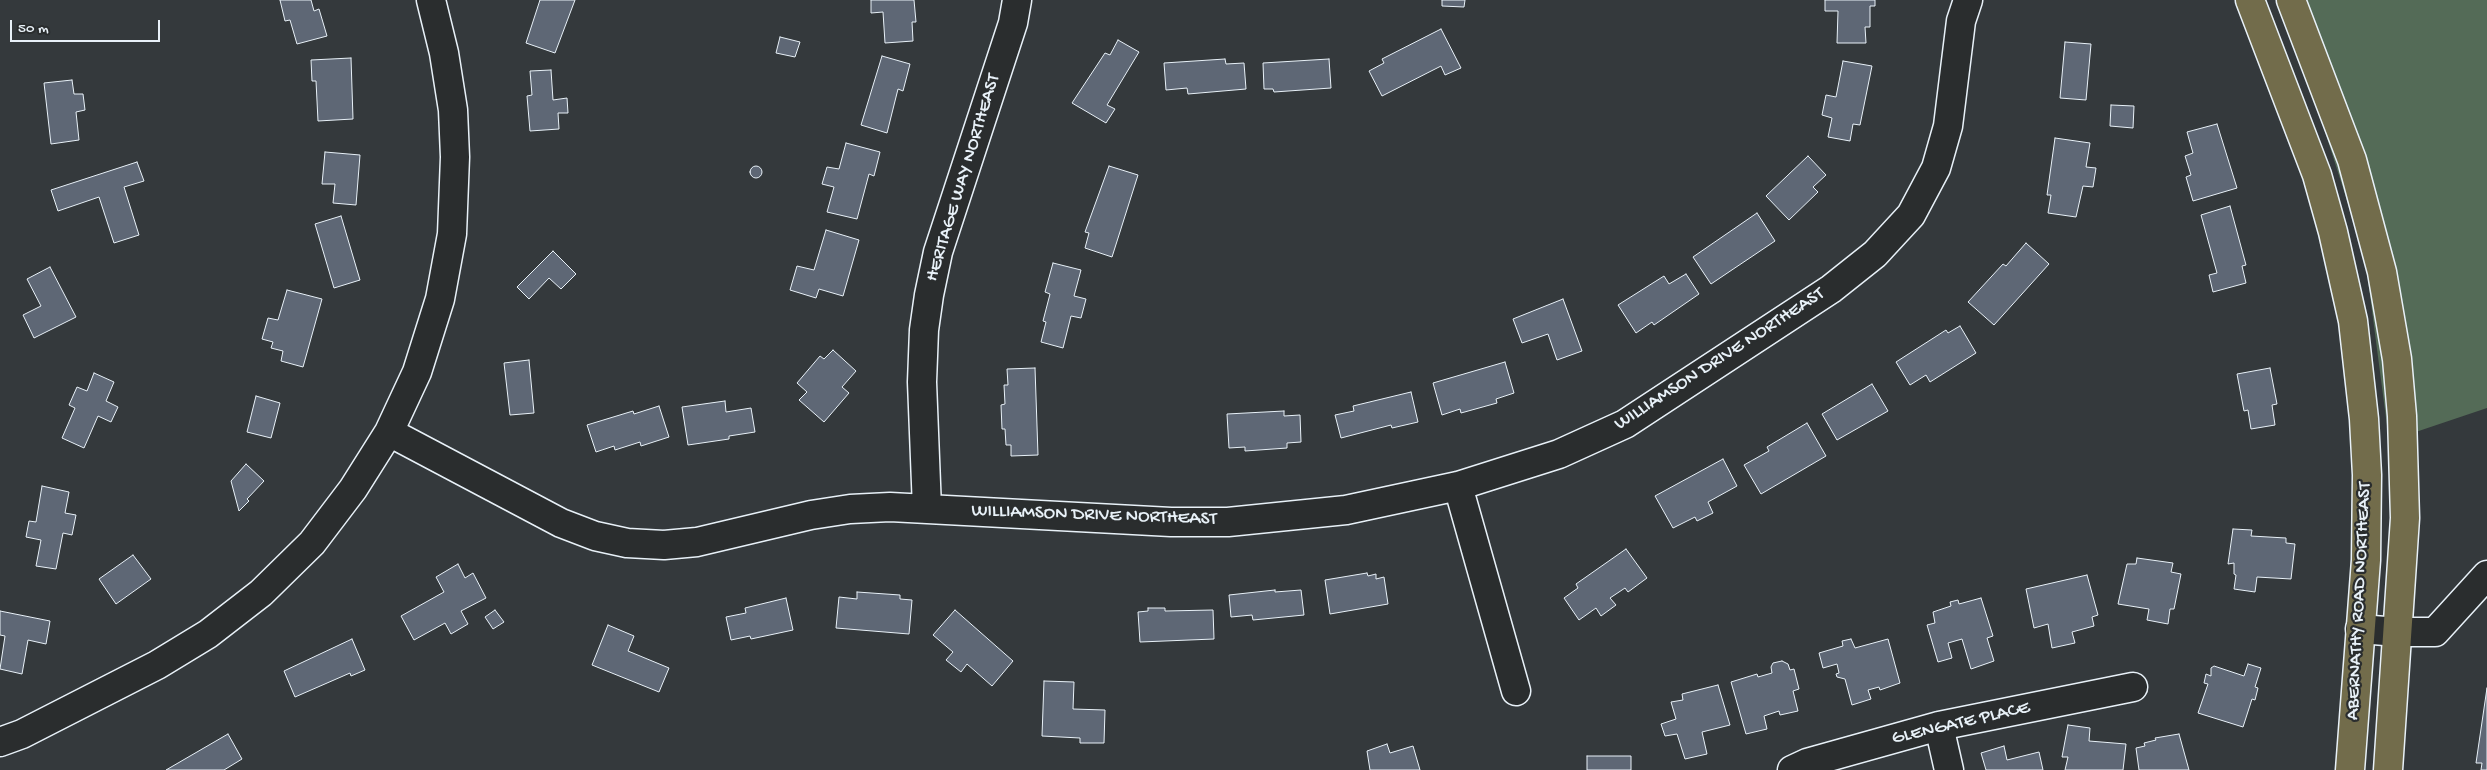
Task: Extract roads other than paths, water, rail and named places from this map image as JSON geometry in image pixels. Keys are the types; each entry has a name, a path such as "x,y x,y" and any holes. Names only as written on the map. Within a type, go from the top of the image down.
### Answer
{"main road":[{"name":"ABERNATHY ROAD NORTHEAST","path":"2250,0 2317,175 2333,232 2353,321 2364,419 2367,475 2366,560 2350,770"},
{"name":"ABERNATHY ROAD NORTHEAST","path":"2291,0 2352,160 2368,216 2390,316 2400,397 2405,474 2403,563 2388,770"}],"street":[{"path":"0,742 22,734 157,665 208,634 261,593 312,543 353,489 389,432 417,372 440,299 452,234 455,157 453,110 444,53 431,0"},
{"name":"HERITAGE WAY NORTHEAST","path":"928,509 922,382 924,330 928,294 938,252 1013,23 1017,0"},
{"name":"WILLIAMSON DRIVE NORTHEAST","path":"389,432 561,523 595,536 628,543 664,545 697,542 812,515 850,509 890,507 1171,522 1228,522 1346,510 1458,486 1559,454 1625,424 1831,290 1875,254 1910,215 1936,168 1948,126 1960,21 1968,0"},
{"path":"1458,486 1516,691"},
{"path":"2360,629 2435,632 2487,575"},
{"name":"GLENGATE PLACE","path":"1792,770 1807,762 1939,726 2132,688"},
{"path":"1939,726 1949,770"}]}
